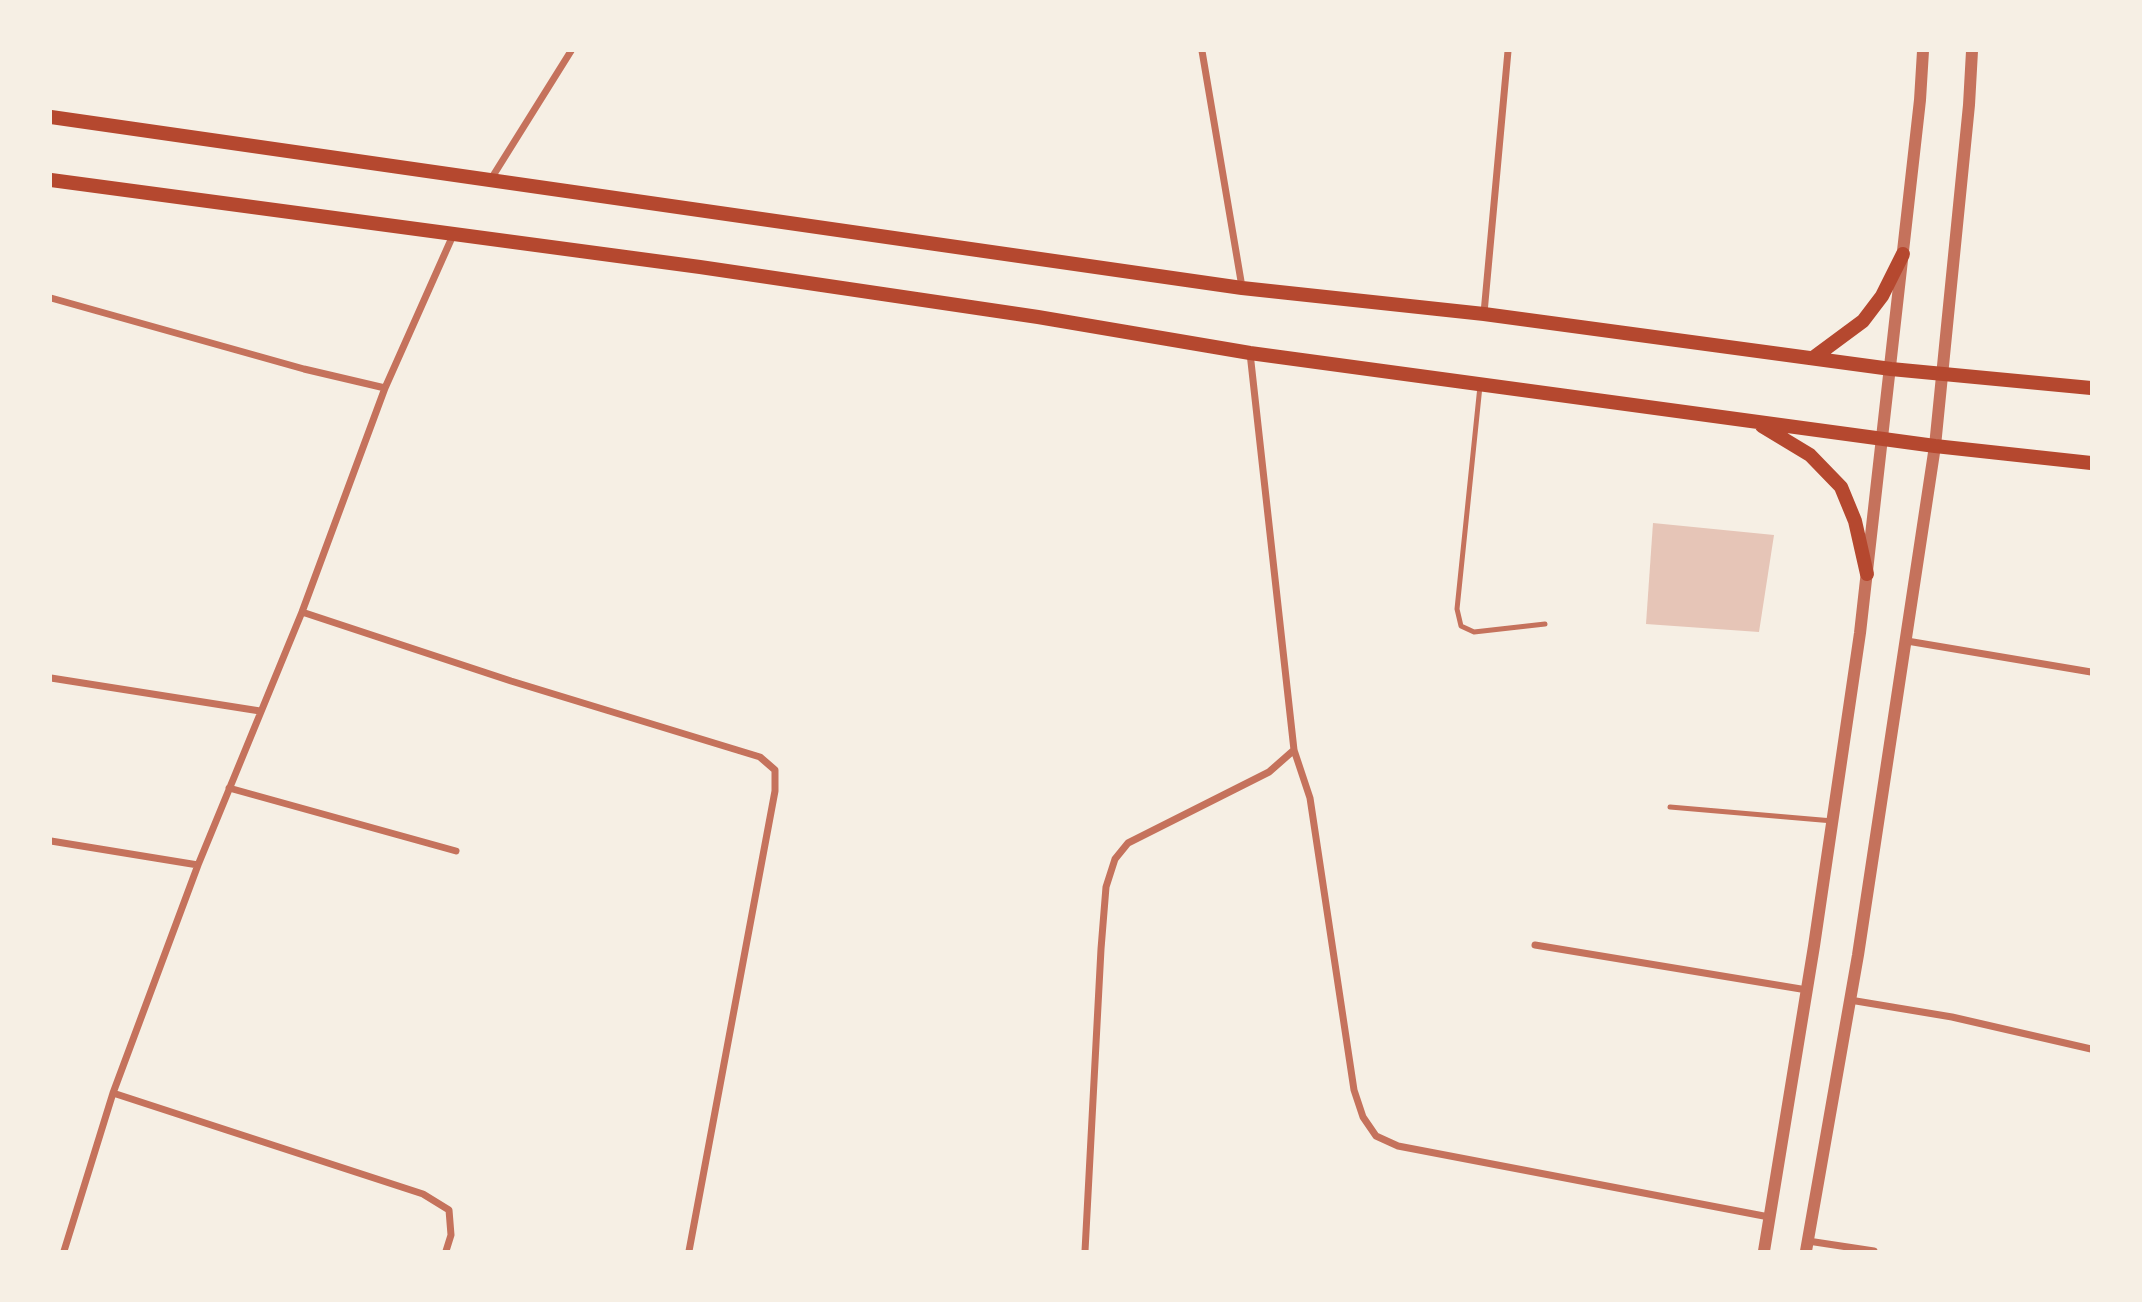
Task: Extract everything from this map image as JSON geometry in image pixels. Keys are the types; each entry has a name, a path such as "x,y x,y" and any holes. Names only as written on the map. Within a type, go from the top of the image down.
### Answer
{"main road":[{"path":"51,117 1242,288 1484,314 1891,369 2091,388"},
{"path":"51,180 454,232 1024,315 1250,352 1935,446 2091,463"},
{"path":"1813,358 1863,321 1882,296 1903,254"},
{"path":"1755,422 1810,454 1841,487 1855,521 1867,574"}],"street":[{"path":"491,179 571,51"},
{"path":"1202,51 1242,288"},
{"path":"1484,314 1508,51"},
{"path":"1764,1251 1833,821 1867,574 1923,51"},
{"path":"1874,1251 1807,1246 1850,1000 1935,446 1972,51"},
{"path":"64,1251 113,1093 198,865 302,612 385,388 454,232"},
{"path":"51,298 304,369 385,388"},
{"path":"1250,352 1293,750 1310,798 1354,1090 1363,1117 1376,1136 1398,1146 1769,1217"},
{"path":"302,612 511,681 760,757 775,770 775,791 689,1251"},
{"path":"1907,641 2091,672"},
{"path":"51,678 260,711"},
{"path":"1085,1251 1101,949 1106,887 1115,859 1128,843 1269,772 1293,750"},
{"path":"229,788 456,851"},
{"path":"51,841 198,865"},
{"path":"1535,945 1807,990"},
{"path":"1850,1000 1952,1017 2091,1049"},
{"path":"113,1093 423,1194 449,1210 452,1235 446,1251"}],"lane":[{"path":"1480,383 1457,610 1461,626 1474,632 1545,624"},
{"path":"1670,807 1833,821"}],"building":[{"path":"1653,523 1774,535 1759,632 1646,624"}]}
